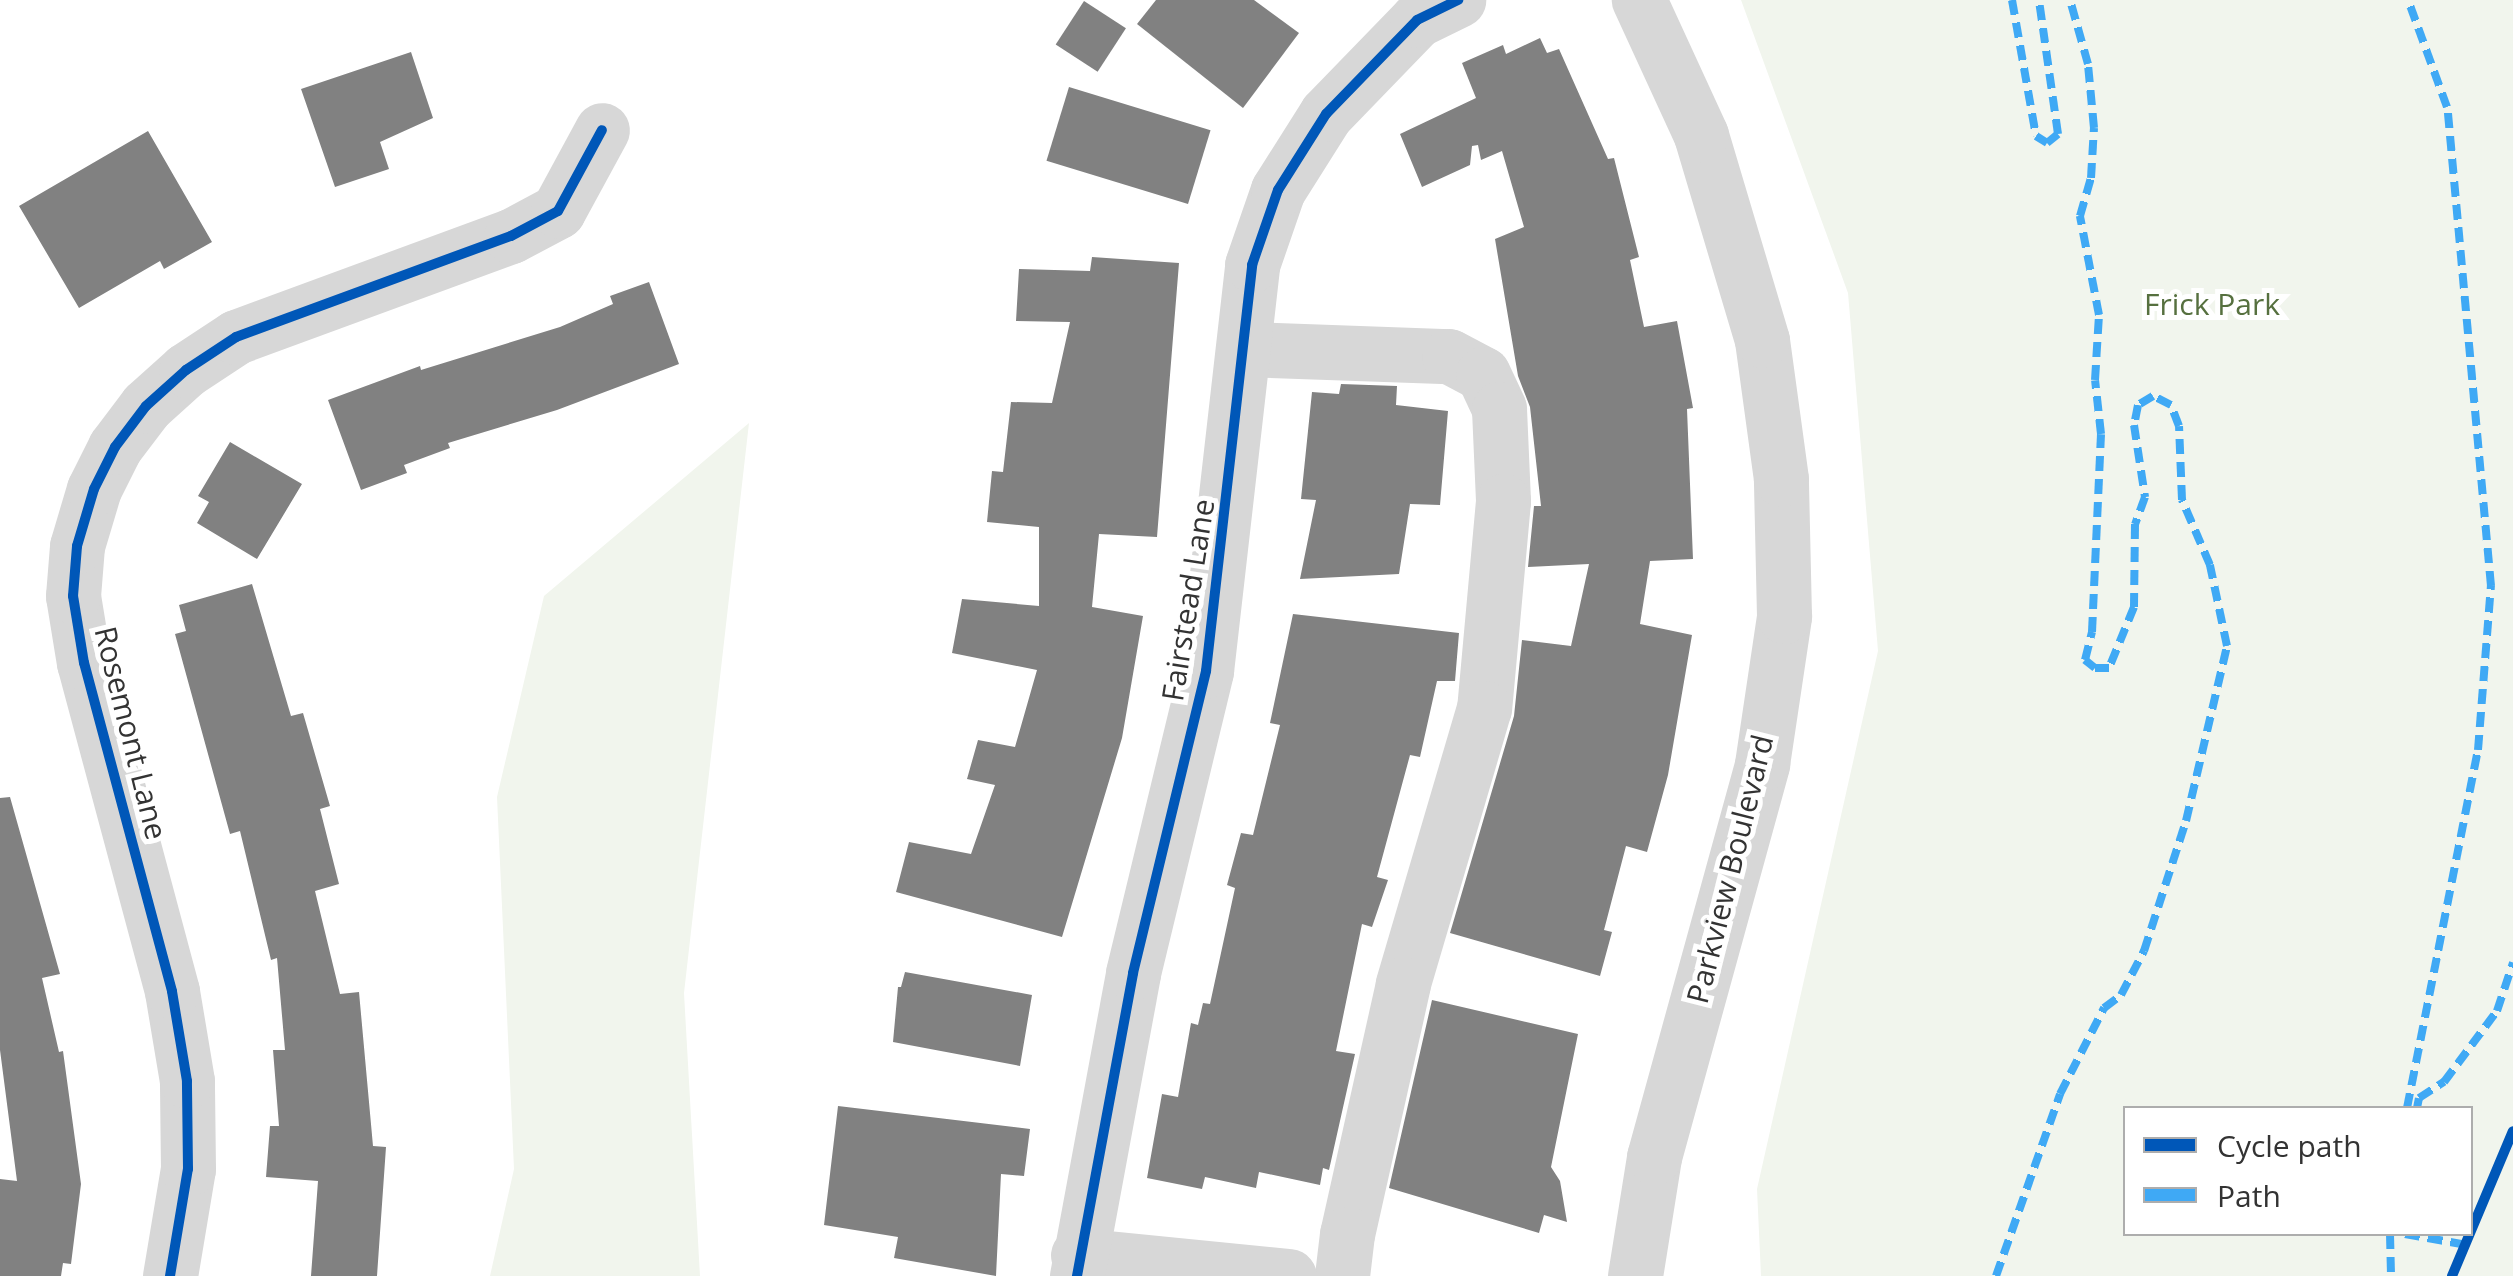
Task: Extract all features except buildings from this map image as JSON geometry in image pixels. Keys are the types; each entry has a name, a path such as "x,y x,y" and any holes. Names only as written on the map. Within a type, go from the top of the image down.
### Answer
{"street":[{"name":"Fairstead Lane","path":"1078,1265 1133,972 1206,671 1252,265 1278,190 1326,114 1417,20 1458,0"},
{"name":"Parkview Boulevard","path":"1635,1276 1654,1157 1762,764 1784,616 1781,479 1762,340 1701,135 1639,0"},
{"name":"Rosemont Lane","path":"170,1276 188,1169 187,1081 172,991 81,646 73,596 77,546 94,489 115,447 146,406 186,370 236,337 512,236 558,210 602,130"},
{"path":"1244,349 1450,356 1483,374 1499,408 1503,501 1484,708 1403,984 1347,1234 1342,1276"},
{"path":"1078,1265 1290,1276"}],"green space":[{"name":"Frick Park","path":"1741,0 2513,0 2513,1276 1761,1276 1757,1189 1878,651 1848,293"},
{"path":"749,423 684,993 700,1276 490,1276 514,1169 497,797 544,596"}],"marked path":[{"path":"2012,0 2036,136 2047,143 2058,134 2039,0"},
{"path":"1996,1276 2060,1094 2104,1008 2121,995 2144,951 2186,821 2227,646 2210,565 2182,500 2179,426 2171,405 2153,396 2138,405 2134,425 2145,497 2135,524 2134,607 2109,668 2095,668 2085,660 2092,632 2101,434 2095,380 2099,315 2080,216 2091,178 2094,128 2088,64 2070,0"},
{"path":"2407,1106 2478,750 2491,586 2447,107 2408,0"},
{"path":"2417,1106 2419,1098 2444,1082 2497,1011 2513,963"},
{"path":"2390,1236 2391,1276"},
{"path":"2416,1236 2467,1245"}],"cycle path":[{"path":"1077,1276 1133,973 1206,671 1252,265 1278,190 1326,114 1417,20 1458,0"},
{"path":"170,1276 188,1169 187,1081 172,991 84,663 73,596 77,546 94,489 115,447 146,406 186,370 236,337 511,236 558,211 602,130"},
{"path":"2473,1226 2513,1131"},
{"path":"2452,1276 2469,1236"}]}
